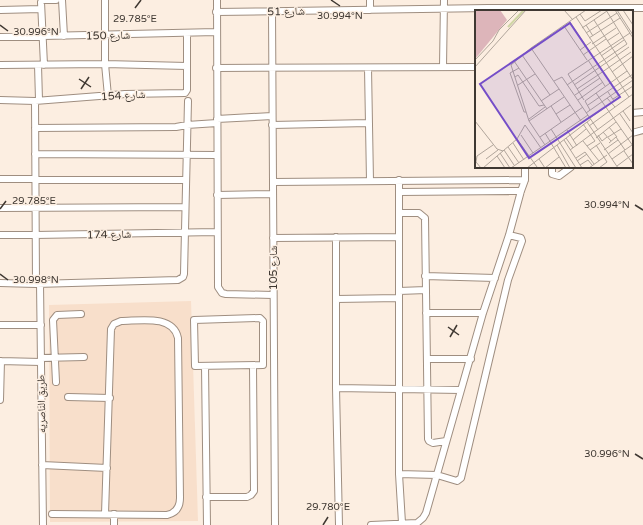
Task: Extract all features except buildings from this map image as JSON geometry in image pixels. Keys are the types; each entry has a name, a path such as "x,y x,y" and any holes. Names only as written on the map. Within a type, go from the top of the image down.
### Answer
{"street":[{"path":"43,0 56,0"},
{"name":"طريق الناصريه","path":"43,0 41,2 41,65 35,128 35,235 41,360 43,525"},
{"path":"62,0 64,36"},
{"path":"105,0 105,64 108,96"},
{"path":"217,0 216,68 218,287 219,290 226,294 273,295"},
{"path":"370,0 370,10"},
{"path":"442,68 444,0"},
{"path":"488,0 488,10"},
{"name":"شارع 51","path":"216,12 643,8"},
{"path":"0,10 41,9"},
{"name":"شارع 105","path":"272,11 275,525"},
{"name":"شارع 150","path":"0,37 216,32"},
{"name":"شارع 154","path":"0,100 37,100 125,94 185,93 187,90 187,33"},
{"path":"0,66 105,64 187,66"},
{"path":"216,68 272,69 475,67"},
{"path":"368,68 370,181"},
{"path":"0,283 38,284 178,280 183,277 188,101"},
{"path":"633,113 643,112"},
{"path":"35,128 176,127 217,121 272,116"},
{"path":"272,125 369,123"},
{"path":"633,133 643,130"},
{"path":"36,154 217,155"},
{"path":"371,525 417,523 426,513 483,313 509,235 525,180 525,168"},
{"path":"552,168 552,174 558,176 569,168"},
{"path":"0,179 186,180"},
{"path":"399,180 399,474 402,523"},
{"path":"272,182 525,180"},
{"path":"399,192 521,191"},
{"path":"217,195 273,194"},
{"path":"0,208 185,207"},
{"path":"399,213 420,213 425,218 429,441 432,443 446,441"},
{"name":"شارع 174","path":"0,235 217,232"},
{"path":"399,474 437,475 457,480 461,478 508,280 522,241 521,238 509,235"},
{"path":"336,237 336,388 339,525"},
{"path":"273,238 399,237"},
{"path":"425,276 495,278"},
{"path":"399,291 426,290"},
{"path":"336,299 399,298"},
{"path":"426,313 483,313"},
{"path":"56,382 54,318 59,315 81,314"},
{"path":"196,319 262,319 263,364 261,366 205,366 197,367 194,365 194,322 196,319"},
{"path":"52,514 167,515 174,513 180,505 178,338 175,329 170,324 159,321 121,321 116,322 112,326 105,514"},
{"path":"0,325 40,325"},
{"path":"0,400 0,361 84,357"},
{"path":"427,359 471,359"},
{"path":"205,366 207,525"},
{"path":"206,497 247,497 254,491 253,366"},
{"path":"336,388 461,390"},
{"path":"68,398 110,398"},
{"path":"42,465 107,468"},
{"path":"114,514 114,525"}],"shaded area":[{"path":"191,301 198,521 50,522 49,305"}]}
